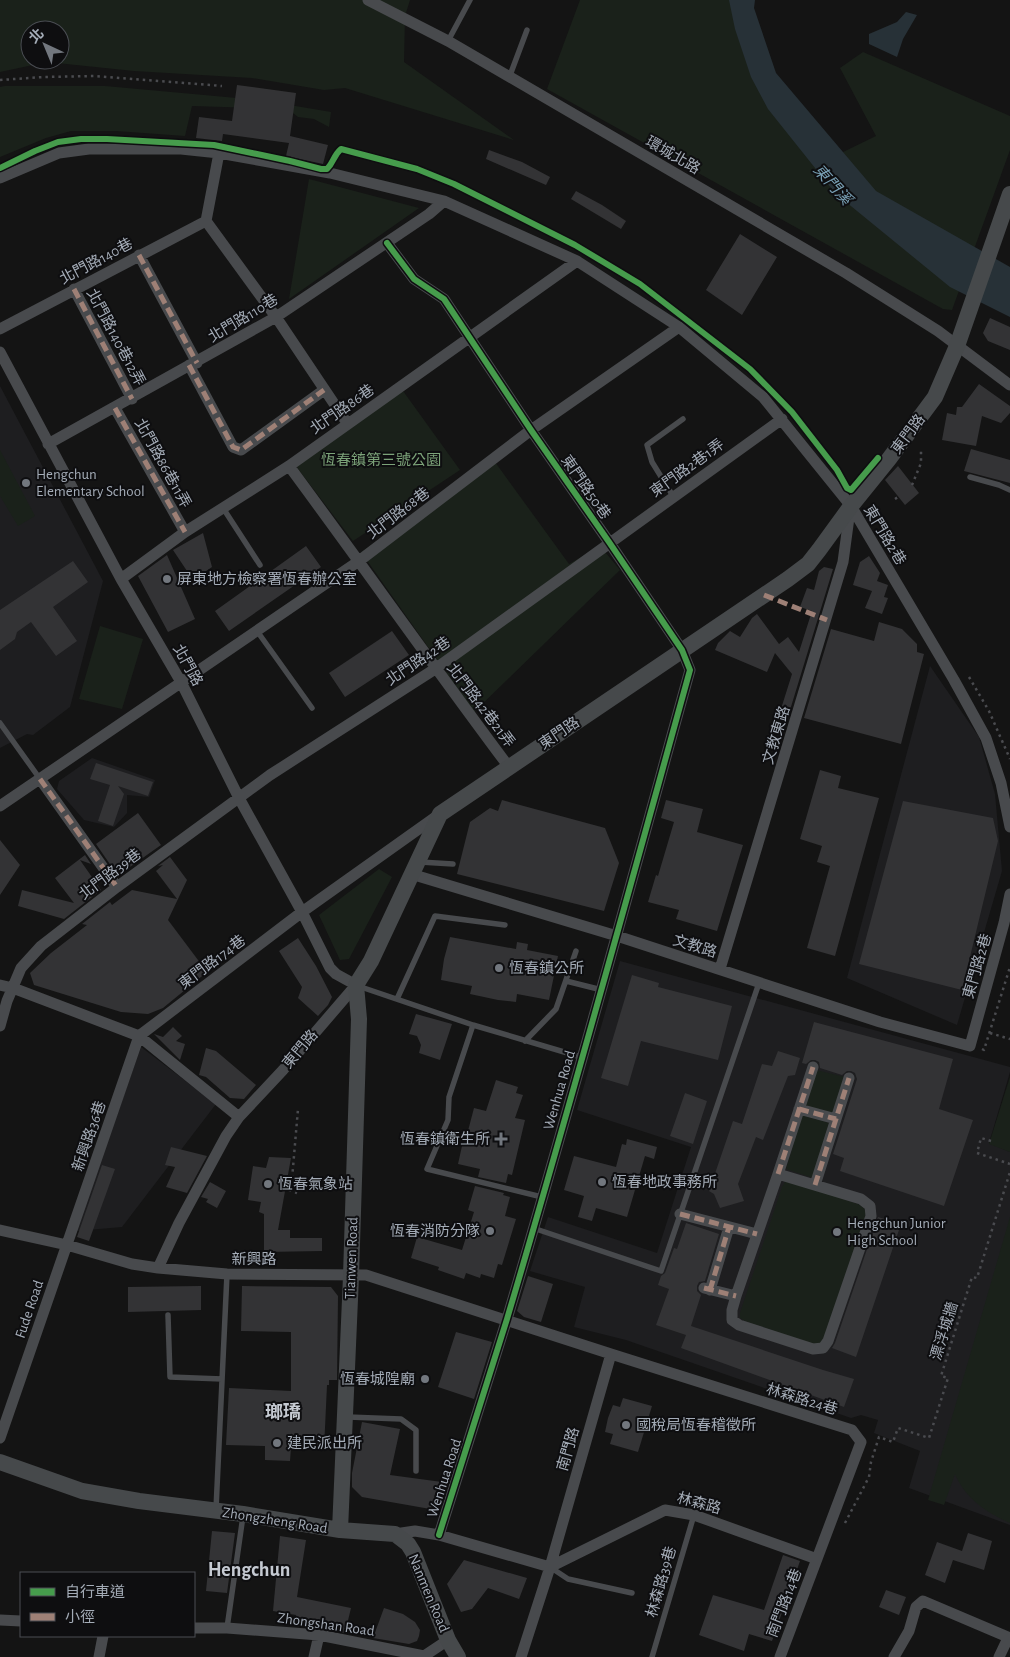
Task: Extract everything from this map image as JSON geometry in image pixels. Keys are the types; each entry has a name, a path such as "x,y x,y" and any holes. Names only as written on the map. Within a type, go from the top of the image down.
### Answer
{"main road":[{"name":"東門路","path":"356,985 371,961 440,814 808,564 839,525 850,506 889,459 935,397 957,346 969,310 1000,242 1010,194"},
{"name":"Tianwen Road","path":"340,1530 351,1276 358,1019 356,985"},
{"name":"Zhongzheng Road","path":"0,1462 82,1491 340,1530 395,1534"},
{"name":"Nanmen Road","path":"395,1534 408,1544 413,1552 448,1640 458,1657"}],"street":[{"name":"環城北路","path":"368,0 448,41 846,273 938,331 1010,386"},
{"name":"東門路2巷","path":"0,178 59,153 89,149 181,149 220,153 330,174 444,201 577,261 679,327 763,397 850,506 986,738 1000,783 1010,827"},
{"path":"220,153 206,221 276,317 347,423"},
{"name":"北門路110巷","path":"48,444 132,399 276,317 429,214 444,201"},
{"name":"北門路140巷","path":"0,329 206,221"},
{"name":"東門路50巷","path":"387,243 414,280 444,299 531,430 682,650"},
{"path":"139,255 233,447 241,450 324,390"},
{"name":"北門路86巷","path":"121,579 185,532 289,466 577,261"},
{"name":"北門路140巷12弄","path":"74,290 132,399"},
{"name":"北門路68巷","path":"181,682 359,562 531,430 679,327"},
{"name":"北門路","path":"0,352 121,579 181,682 239,798 302,912 330,968 336,974 356,985"},
{"name":"北門路86巷11弄","path":"115,408 185,532"},
{"name":"東門路2巷1弄","path":"609,542 782,419"},
{"name":"北門路42巷21弄","path":"289,466 435,669 509,767"},
{"name":"文教東路","path":"720,969 838,582 843,562 850,506"},
{"name":"北門路42巷","path":"239,798 270,775 435,669 609,542"},
{"name":"Wenhua Road","path":"438,1535 534,1228 581,1057 617,936 690,670 682,650"},
{"path":"0,806 181,682"},
{"path":"40,779 117,887"},
{"name":"北門路39巷","path":"0,1026 12,988 21,968 41,946 117,887 239,798"},
{"name":"東門路174巷","path":"139,1036 302,912 440,814"},
{"name":"文教路","path":"415,868 880,1022 970,1046"},
{"name":"東門路2巷","path":"970,1046 1004,923 1010,894"},
{"path":"0,985 139,1036 239,1117"},
{"name":"東門路","path":"158,1268 203,1176 239,1117 283,1070 356,985"},
{"name":"新興路36巷","path":"67,1245 139,1036"},
{"path":"778,1174 861,1199 870,1206 871,1216 828,1341 823,1348 813,1349 739,1325 732,1320 732,1310 736,1296 813,1067"},
{"path":"815,1185 849,1078"},
{"path":"799,1109 836,1119"},
{"path":"680,1214 757,1234"},
{"path":"729,1227 707,1289 736,1296"},
{"name":"新興路","path":"0,1230 67,1245 132,1264 158,1268 227,1274 366,1275 506,1320"},
{"name":"Fude Road","path":"0,1438 67,1245"},
{"path":"506,1320 611,1354"},
{"name":"林森路24巷","path":"611,1354 852,1430 860,1442 817,1559"},
{"name":"南門路","path":"521,1657 550,1567 611,1354"},
{"name":"林森路","path":"550,1567 665,1510 694,1515 817,1559"},
{"name":"Zhongzheng Road","path":"395,1534 415,1531 438,1535 550,1567"},
{"name":"南門路14巷","path":"780,1657 817,1559"},
{"path":"894,1657 909,1631 916,1607 924,1601 1009,1638 1000,1657"},
{"path":"0,1620 20,1621"},
{"name":"Zhongshan Road","path":"195,1628 227,1628 319,1636 424,1656 448,1640"},
{"path":"314,1657 319,1636"},
{"path":"99,1657 103,1637"}],"lane":[{"path":"448,41 470,0"},
{"path":"510,78 527,30"},
{"path":"673,496 652,462 647,445 683,419"},
{"path":"970,477 1010,490"},
{"path":"223,508 260,565"},
{"path":"258,631 312,708"},
{"path":"0,723 40,779"},
{"path":"415,868 453,864"},
{"path":"397,999 435,916 505,925"},
{"path":"525,1040 556,1009 576,951"},
{"path":"566,981 602,990"},
{"path":"534,1228 661,1270 759,983"},
{"path":"356,985 581,1057"},
{"path":"473,1024 449,1097 448,1120 427,1169 542,1197"},
{"path":"216,1511 227,1274"},
{"path":"168,1315 170,1377 222,1379"},
{"path":"344,1417 401,1419 416,1430 416,1471"},
{"path":"227,1628 243,1514"},
{"name":"林森路39巷","path":"652,1657 694,1515"},
{"path":"550,1567 568,1579 632,1593"}],"path":[{"path":"0,80 94,76 222,86"},
{"path":"912,485 921,463 921,450"},
{"path":"970,1046 984,1050 1010,967"},
{"path":"990,1033 1010,1039"},
{"path":"297,1192 290,1190 298,1109"},
{"path":"991,1141 981,1138 977,1153 1010,1164"}],"shaded area":[{"name":"Hengchun Elementary School","path":"0,386 103,581 70,707 33,735 27,734 0,748"},
{"path":"930,666 979,737 995,794 1002,871 957,1025 847,978"},
{"path":"92,758 155,780 149,797 127,795 127,813 114,827 84,820 57,789 59,781"},
{"name":"Hengchun Junior High School","path":"620,961 1010,1067 989,1143 1010,1152 1010,1525 909,1488 920,1451 874,1433 878,1420 861,1415 851,1418 626,1340 574,1327 585,1287 530,1271 548,1217 657,1253 691,1147 577,1110"},
{"path":"141,1047 216,1104 122,1227 76,1231"}],"green space":[{"path":"0,0 410,0 405,16 404,62 514,140 345,88 324,90 252,78 134,71 70,64 70,20 20,20 20,68 0,72"},
{"path":"580,0 737,0 745,47 839,154 876,136 840,68 863,52 1010,116 1010,150 952,310 943,309 547,89"},
{"path":"105,86 260,100 331,112 329,127 314,119 298,117 288,109 192,106 185,136 116,131 71,131 46,138 0,157 0,87"},
{"path":"309,179 419,208 289,299"},
{"name":"恆春鎮第三號公園","path":"398,384 460,470 353,541 292,461"},
{"path":"0,450 35,516 18,526 0,496"},
{"path":"495,462 569,564 600,546 620,570 474,712 361,552"},
{"path":"100,626 143,639 122,709 79,699"},
{"path":"379,869 392,877 349,959 340,960 319,915"},
{"path":"816,1070 845,1077 832,1114 805,1106"},
{"path":"1010,1077 1010,1152 989,1144"},
{"path":"802,1115 829,1123 813,1178 786,1169"},
{"path":"785,1182 792,1182 858,1204 864,1208 866,1213 824,1339 819,1344 812,1344 740,1318 740,1313"},
{"path":"1010,1217 1010,1523 993,1515 978,1504 959,1483 955,1474 944,1505 928,1500"}],"water":[{"name":"東門溪","path":"729,0 755,0 754,8 776,73 876,191 1010,267 1010,317 950,287 835,193 768,109 751,77 735,29"},
{"path":"906,12 917,15 903,39 897,57 869,44 869,34 897,22"}],"building":[{"path":"237,85 296,93 290,136 328,145 323,164 286,156 289,143 223,134 222,141 196,138 199,117 232,121"},
{"path":"489,150 522,162 550,177 546,185 486,159"},
{"path":"576,191 626,221 621,229 571,199"},
{"path":"740,234 777,257 742,315 706,290"},
{"path":"990,318 1010,327 1010,350 988,341 983,333"},
{"path":"979,384 1010,406 1010,413 1001,423 982,416 976,446 942,440 947,413 956,415 957,407 962,407"},
{"path":"971,449 1010,460 1010,483 964,471"},
{"path":"898,466 919,493 905,505 885,480"},
{"path":"203,533 212,567 193,580 173,550"},
{"path":"306,546 321,567 229,631 215,611"},
{"path":"167,555 195,619 168,632 138,576"},
{"path":"869,556 880,573 877,581 888,585 884,597 888,598 882,614 865,608 872,591 853,585 860,562"},
{"path":"73,561 88,582 53,607 77,641 56,656 31,622 17,632 15,639 0,650 0,610"},
{"path":"824,567 833,569 783,733 774,731 792,674 775,653 767,672 715,650 718,643 730,631 740,637 752,618 757,614 779,644 788,637 799,652 812,611 800,607 807,588 814,590 819,571"},
{"path":"879,622 902,629 917,644 917,652 924,654 901,744 804,718 831,629 874,641"},
{"path":"392,631 409,655 345,697 329,673"},
{"path":"96,763 153,782 148,796 118,786 124,794 113,826 98,821 110,785 90,779"},
{"path":"820,770 841,776 838,788 879,798 835,956 807,948 830,866 817,862 822,846 800,839"},
{"path":"502,800 605,828 619,863 604,911 457,874 470,822 490,808 498,811"},
{"path":"666,800 703,809 697,832 743,845 717,931 676,919 679,910 648,902 674,822 661,818"},
{"path":"903,801 993,818 998,841 962,990 859,964"},
{"path":"138,813 161,845 120,874 116,873 96,844"},
{"path":"0,840 20,865 0,895"},
{"path":"85,855 91,864 80,860 101,890 64,919 18,906 22,890 74,903 55,878"},
{"path":"170,857 187,880 168,920 207,972 163,1008 148,1014 121,1012 34,985 30,973 51,953 87,925 82,924 110,902 112,905 132,890 177,899 156,871 163,865 158,866"},
{"name":"恆春鎮公所","path":"450,937 516,949 517,942 528,944 527,950 558,956 549,1000 517,994 516,1002 498,1000 470,994 472,986 441,980"},
{"path":"298,938 316,966 332,997 328,1005 318,1016 298,998 302,987 279,951"},
{"path":"632,975 659,983 658,987 732,1006 718,1060 641,1041 628,1086 601,1078"},
{"path":"416,1014 452,1024 440,1060 419,1053 421,1045 417,1036 409,1034"},
{"path":"814,1022 953,1059 939,1109 973,1120 944,1206 840,1171 844,1158 833,1154 857,1079 855,1073 851,1071 847,1071 842,1075 820,1068 819,1062 815,1060 811,1060 806,1064 802,1063"},
{"path":"173,1027 182,1036 176,1041 185,1044 180,1060 154,1034 163,1037"},
{"path":"206,1048 216,1051 256,1085 244,1099 230,1098 206,1077 199,1075"},
{"path":"778,1051 800,1058 795,1075 788,1076 763,1140 756,1137 738,1184 744,1201 720,1208 714,1194 709,1191 733,1121 742,1124 762,1064 772,1066"},
{"name":"恆春鎮衛生所","path":"496,1080 518,1087 516,1093 523,1095 515,1118 525,1120 512,1175 508,1174 506,1183 478,1177 480,1169 458,1164 474,1108 486,1111"},
{"path":"685,1093 707,1101 693,1144 670,1136"},
{"name":"恆春地政事務所","path":"627,1139 657,1147 654,1159 645,1156 627,1217 596,1208 592,1221 578,1217 584,1196 564,1190 574,1156 616,1167 622,1144 626,1145"},
{"path":"171,1147 207,1156 187,1193 166,1187 175,1167 165,1165"},
{"path":"269,1157 291,1158 278,1230 290,1230 290,1238 322,1238 322,1251 264,1252 264,1214 259,1212 261,1202 248,1200 253,1166 266,1168"},
{"path":"102,1165 115,1169 89,1241 77,1237"},
{"path":"210,1182 226,1191 217,1208 206,1202 208,1199 201,1197"},
{"name":"恆春消防分隊","path":"475,1186 504,1193 503,1195 510,1197 505,1216 516,1219 502,1265 498,1264 494,1278 481,1274 480,1278 466,1273 464,1279 438,1270 439,1267 411,1258 417,1237 462,1250 474,1212 468,1210"},
{"path":"878,1217 901,1224 856,1357 832,1348"},
{"path":"686,1223 719,1234 705,1281 699,1282 697,1286 697,1291 701,1295 691,1326 854,1379 844,1407 681,1348 686,1335 656,1325 669,1289 658,1285 661,1276 665,1273 674,1248 677,1249"},
{"path":"528,1276 553,1284 541,1322 524,1317 517,1311"},
{"path":"201,1286 201,1310 128,1312 128,1287"},
{"path":"242,1286 331,1287 338,1296 337,1380 329,1380 329,1385 327,1385 324,1449 291,1447 290,1461 265,1460 265,1446 226,1445 229,1388 291,1391 291,1332 241,1331"},
{"path":"456,1332 492,1342 474,1399 438,1387"},
{"name":"國稅局恆春稽徵所","path":"623,1398 652,1406 638,1452 610,1444 613,1434 605,1432 613,1405 620,1407"},
{"path":"362,1422 400,1429 390,1475 442,1482 436,1510 362,1497 352,1487 352,1473"},
{"path":"212,1531 235,1533 227,1593 206,1591"},
{"path":"968,1533 992,1541 984,1570 953,1560 945,1583 925,1575 937,1542 962,1551"},
{"path":"280,1536 306,1540 297,1597 351,1608 345,1633 320,1628 294,1626 296,1615 273,1611"},
{"path":"783,1555 800,1561 772,1641 749,1634 744,1651 699,1635 713,1595 764,1610"},
{"path":"464,1560 527,1578 519,1599 488,1588 472,1609 461,1612 447,1584"},
{"path":"886,1590 906,1597 899,1615 879,1607"},
{"path":"384,1608 403,1614 415,1622 420,1630 417,1641 409,1644 373,1638"}],"marked path":[{"path":"139,255 197,363"},
{"path":"74,289 132,399"},
{"path":"189,365 233,447 241,450 324,390"},
{"path":"115,408 185,532"},
{"path":"764,595 827,620"},
{"path":"40,779 117,887"},
{"path":"778,1174 813,1067"},
{"path":"815,1185 849,1078"},
{"path":"799,1109 836,1119"},
{"path":"680,1214 757,1234"},
{"path":"710,1290 729,1227"},
{"path":"704,1288 736,1296"}],"cycle path":[{"path":"0,168 58,142 81,139 107,139 214,145 321,169 327,169 341,149 417,169 454,184 575,245 640,284 750,369 792,412 837,470 847,488 851,490 878,458"},
{"path":"387,243 414,279 444,299 531,430 682,650 690,670 531,1238 439,1535"}],"place":[{"name":"Hengchun Elementary School","path":"26,483"},
{"name":"屏東地方檢察署恆春辦公室","path":"167,579"},
{"name":"恆春鎮公所","path":"499,968"},
{"name":"恆春鎮衛生所","path":"501,1139"},
{"name":"恆春地政事務所","path":"602,1182"},
{"name":"恆春氣象站","path":"268,1184"},
{"name":"恆春消防分隊","path":"490,1231"},
{"name":"Hengchun Junior High School","path":"837,1232"},
{"name":"恆春城隍廟","path":"425,1379"},
{"name":"國稅局恆春稽徵所","path":"626,1425"},
{"name":"建民派出所","path":"277,1443"}],"district":[{"name":"瑯𤩝","path":"283,1412"},
{"name":"Hengchun","path":"249,1569"}]}
